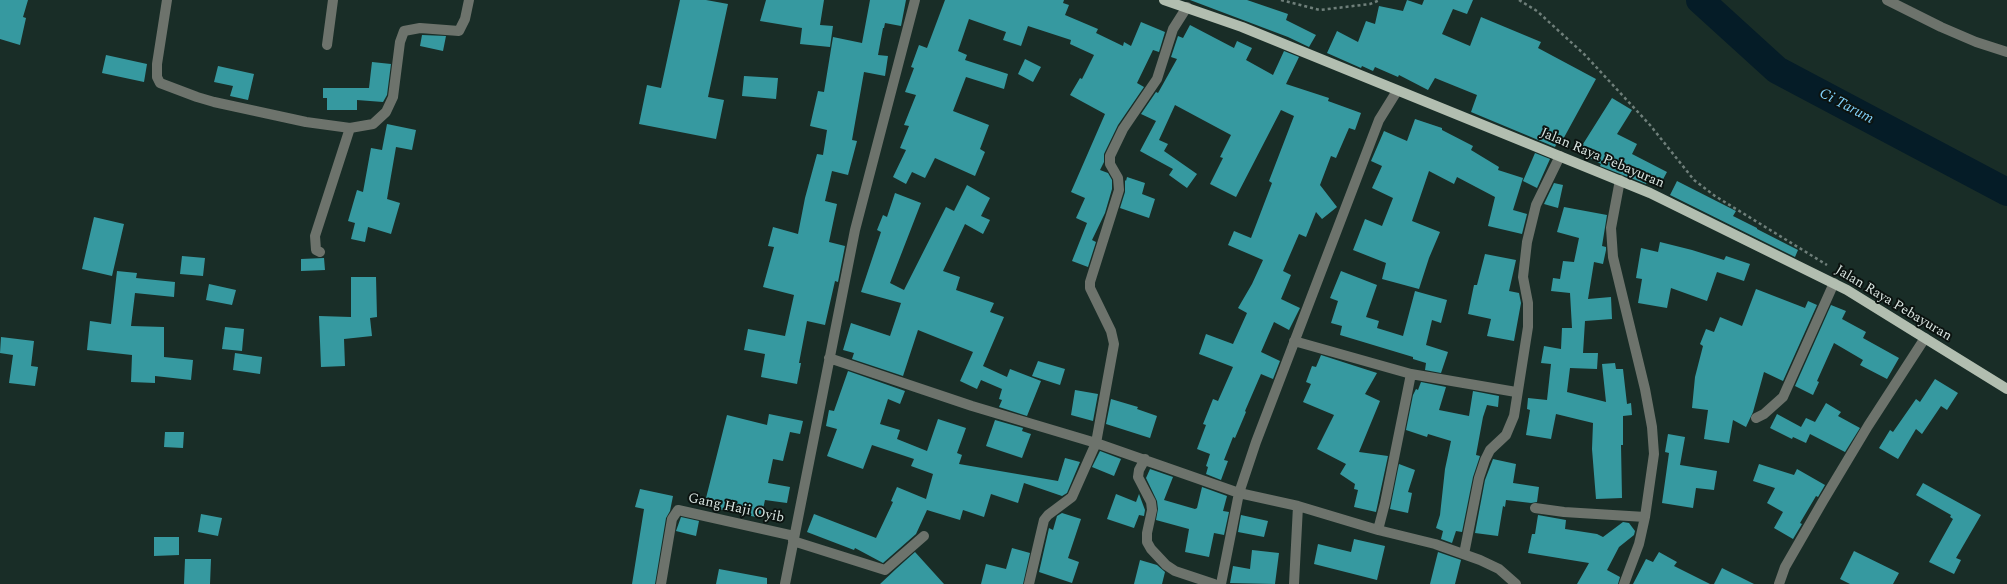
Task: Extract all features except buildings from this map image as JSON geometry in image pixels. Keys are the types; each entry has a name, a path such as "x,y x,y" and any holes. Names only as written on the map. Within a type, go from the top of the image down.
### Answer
{"main road":[{"name":"Jalan Raya Pebayuran","path":"1164,0 1242,27 1620,180 1834,283 1871,303 2007,390"}],"street":[{"path":"167,0 157,64 157,76 160,83 214,102 306,122 350,128 372,124 386,112 393,97 400,42 404,31 420,28 462,30 469,0"},
{"path":"327,46 333,0"},
{"path":"785,584 855,230 915,0"},
{"path":"1887,0 1941,27 1976,42 2007,52"},
{"path":"1029,584 1044,520 1072,497 1096,443 1114,344 1111,331 1090,288 1090,282 1119,190 1118,178 1110,164 1110,156 1123,129 1157,79 1173,30 1187,7"},
{"path":"1221,584 1239,493 1294,341 1340,225 1379,120 1397,91"},
{"path":"320,252 316,250 315,236 350,128"},
{"path":"1464,554 1483,466 1490,450 1506,435 1514,416 1516,392 1523,366 1528,327 1528,303 1523,277 1527,242 1536,205 1560,156"},
{"path":"1620,180 1611,228 1613,258 1645,389 1654,454 1645,517 1639,544 1624,584"},
{"path":"1756,418 1764,414 1783,397 1834,283"},
{"path":"1779,584 1785,568 1868,426 1925,338"},
{"path":"1294,341 1411,374 1516,392"},
{"path":"829,358 972,406 1145,459 1239,493 1298,506 1378,530 1435,544 1464,554 1499,569 1516,584"},
{"path":"1378,530 1386,503 1411,374"},
{"path":"1145,459 1139,470 1138,477 1151,502 1152,510 1147,533 1147,542 1151,549 1166,565 1175,571 1214,584"},
{"path":"1294,584 1298,506"},
{"path":"1535,508 1564,512 1645,517"},
{"name":"Gang Haji Oyib","path":"661,584 672,519 678,510 793,538"},
{"path":"793,538 885,570 924,536"}],"path":[{"path":"1281,0 1320,10 1370,4 1380,0"},
{"path":"1519,0 1537,11 1585,55 1650,125 1694,180 1715,196 1829,266"}],"waterway":[{"name":"Ci Tarum","path":"1700,0 1777,70 2007,192"}]}
